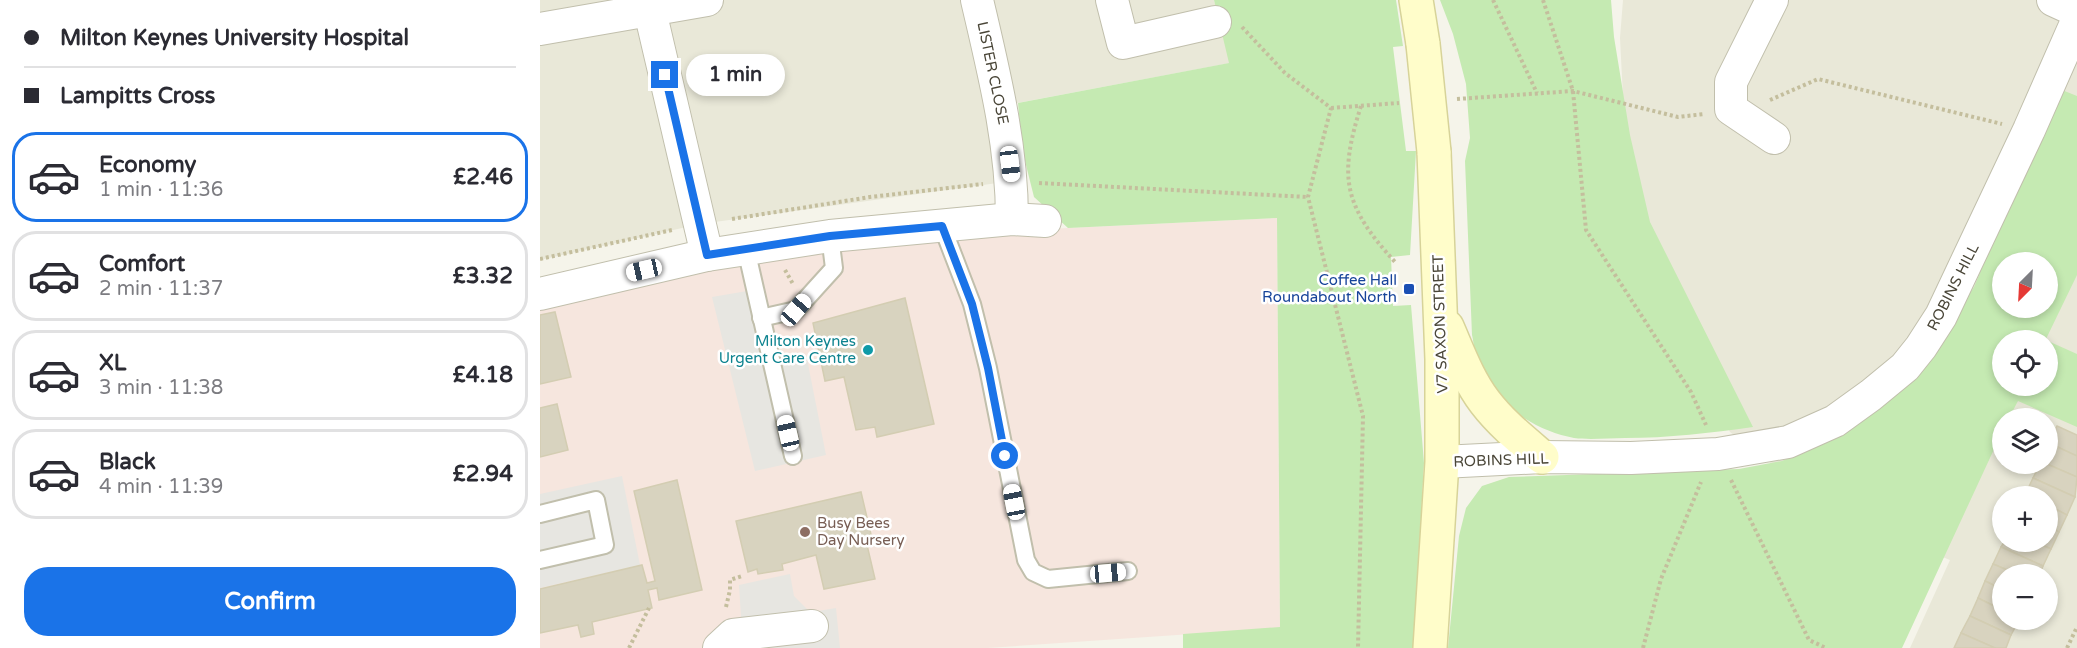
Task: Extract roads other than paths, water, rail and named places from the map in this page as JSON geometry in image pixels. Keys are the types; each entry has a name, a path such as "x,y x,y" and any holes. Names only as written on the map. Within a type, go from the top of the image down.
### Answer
{"street":[{"path":"540,29 707,0"},
{"name":"LISTER CLOSE","path":"977,0 1006,129 1012,181 1012,219"},
{"path":"1112,0 1123,44 1227,23"},
{"name":"V7 SAXON STREET","path":"1416,0 1434,152 1441,314 1442,462 1430,648"},
{"path":"1772,0 1731,81 1731,109 1774,138"},
{"path":"2053,0 2077,11"},
{"path":"650,11 707,255"},
{"name":"ROBINS HILL","path":"1442,462 1542,457 1631,458 1719,454 1788,442 1835,421 1905,367 1941,316 2029,130 2077,21"},
{"path":"540,294 707,255 830,236 1012,219 1045,221"},
{"path":"1441,314 1484,401 1502,422 1542,457"},
{"path":"719,648 734,635 812,627"}],"lane":[{"path":"942,226 972,304 988,368 1026,561 1033,573 1048,579 1128,571"},
{"path":"761,318 796,310 834,268 830,236"},
{"path":"746,249 793,456"},
{"path":"540,514 597,500 605,545 540,560"}],"place":[{"name":"Coffee Hall Roundabout North","path":"1409,289"},
{"name":"Milton Keynes Urgent Care Centre","path":"868,350"},
{"name":"Busy Bees Day Nursery","path":"805,532"}]}
